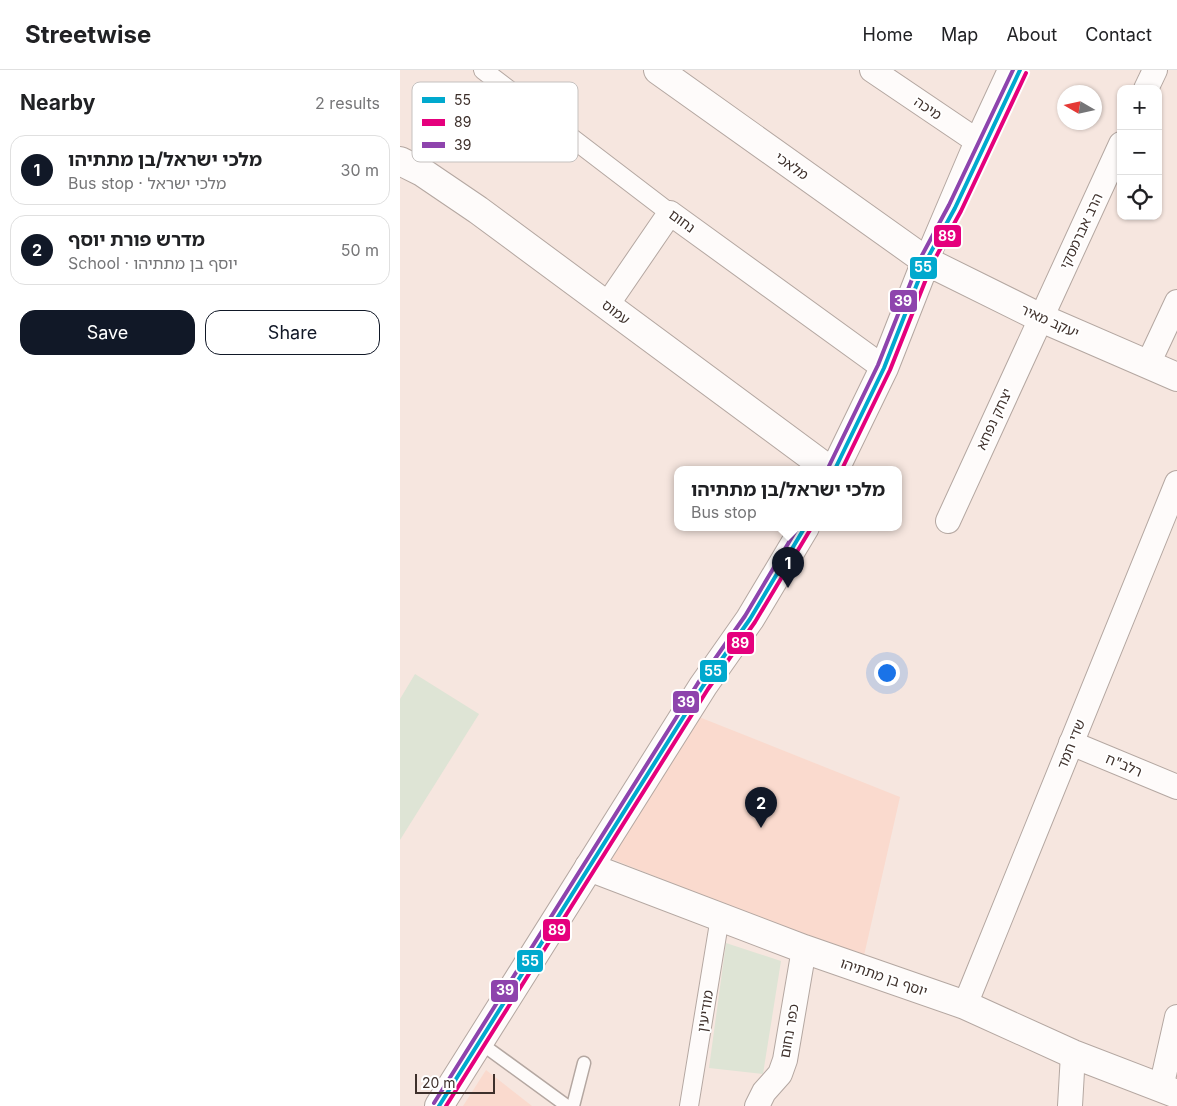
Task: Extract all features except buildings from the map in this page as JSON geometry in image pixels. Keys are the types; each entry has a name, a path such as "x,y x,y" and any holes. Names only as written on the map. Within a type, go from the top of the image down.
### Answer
{"street":[{"name":"נחום","path":"483,70 499,82"},
{"name":"מלאכי","path":"658,70 926,261"},
{"name":"מיכה","path":"872,70 980,144"},
{"path":"836,466 884,368 926,261 980,144 1010,70"},
{"path":"1148,85 1155,70"},
{"name":"נחום","path":"578,143 670,213 884,368"},
{"name":"הרב אברמסקי","path":"1041,318 1117,153"},
{"name":"עמוס","path":"400,161 422,172 478,210 824,466"},
{"path":"607,305 670,213"},
{"name":"יעקב מאיר","path":"926,261 1041,318 1177,376"},
{"path":"1148,364 1177,302"},
{"name":"יצחק נפחא","path":"948,521 1041,318"},
{"name":"שדי חמד","path":"965,1005 1177,483"},
{"path":"439,1106 703,686 750,619 803,531"},
{"name":"רלב\"ח","path":"1071,743 1177,787"},
{"name":"יוסף בן מתתיהו","path":"589,868 804,949 965,1005 1073,1054 1169,1091"},
{"name":"מודיעין","path":"689,1106 720,917"},
{"name":"כפר נחום","path":"757,1106 764,1092 780,1074 785,1060 804,949"},
{"path":"1169,1091 1177,1017"},
{"path":"1070,1106 1073,1054"}],"lane":[{"path":"980,144 1020,70"},
{"path":"480,1042 567,1106"},
{"path":"572,1106 584,1063"}],"shaded area":[{"path":"694,715 900,797 863,960 612,859"},
{"path":"486,1070 532,1106 463,1106"}],"green space":[{"path":"415,674 479,714 400,840 400,699"},
{"path":"726,943 781,961 763,1074 709,1068"}],"transit line":[{"name":"39","path":"829,466 878,365 920,259 949,205 1013,70"},
{"name":"55","path":"836,466 884,368 926,261 955,208 1020,70"},
{"name":"89","path":"843,466 890,370 932,264 961,211 1026,73"},
{"name":"39","path":"434,1103 698,683 745,616 796,531"},
{"name":"55","path":"439,1106 703,686 750,619 803,531"},
{"name":"89","path":"446,1106 708,689 755,622 809,531"}],"place":[{"name":"מלכי ישראל/בן מתתיהו","path":"788,588"},
{"name":"מדרש פורת יוסף","path":"761,828"}]}
